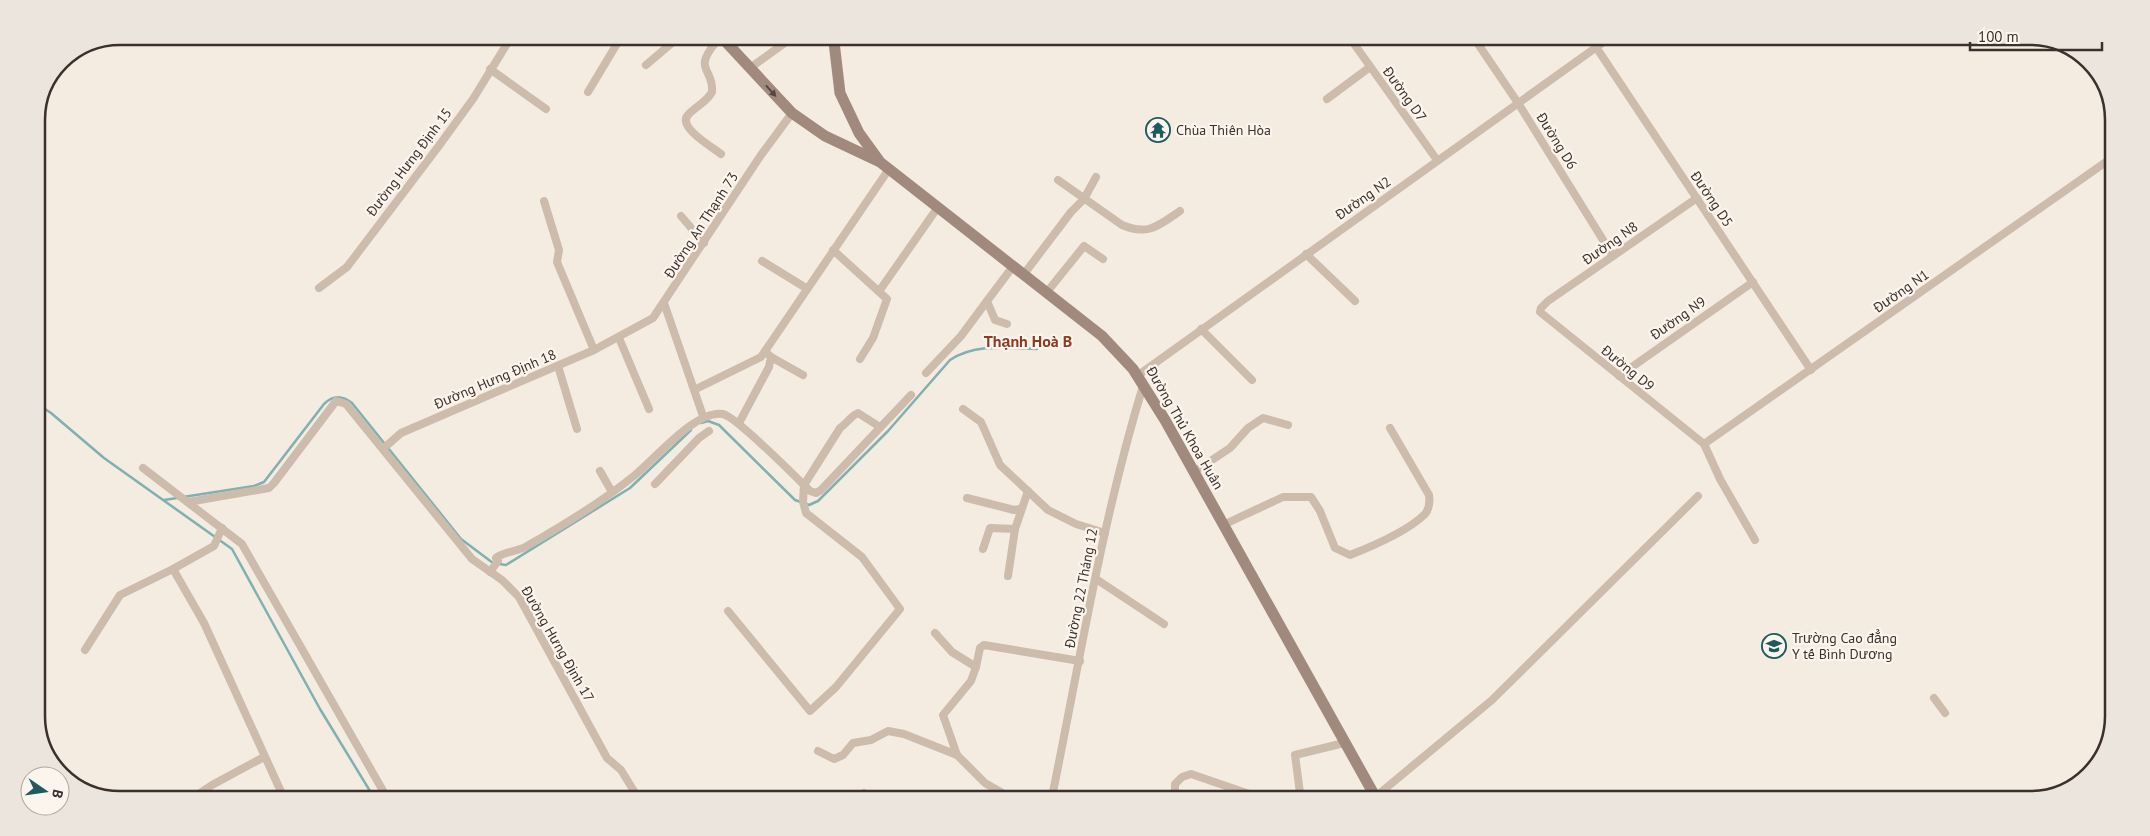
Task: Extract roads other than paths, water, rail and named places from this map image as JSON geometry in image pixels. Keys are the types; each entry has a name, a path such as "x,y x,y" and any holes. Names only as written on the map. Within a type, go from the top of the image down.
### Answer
{"main road":[{"path":"729,45 792,113 825,136 884,165"},
{"name":"Đường Thủ Khoa Huân","path":"834,45 840,93 859,133 884,165 1014,265 1102,336 1140,381 1165,420 1371,791"}],"street":[{"name":"Đường Hưng Định 15","path":"319,288 347,267 438,147 506,45"},
{"path":"588,92 616,45"},
{"path":"646,66 670,45"},
{"path":"713,45 707,52 704,63 712,92 707,100 687,116 686,121 688,128 721,154"},
{"path":"750,68 782,45"},
{"name":"Đường D7","path":"1355,45 1437,160"},
{"name":"Đường D6","path":"1479,45 1518,103 1613,256"},
{"name":"Đường N2","path":"1140,381 1201,329 1518,103 1593,45"},
{"name":"Đường D5","path":"1595,45 1811,370"},
{"path":"1327,99 1370,67"},
{"path":"490,69 546,109"},
{"name":"Đường An Thạnh 73","path":"619,338 653,318 761,155 792,113"},
{"name":"Đường N1","path":"1704,444 2105,163"},
{"path":"696,389 761,357 833,250 884,165"},
{"path":"1024,274 1071,212 1084,200 1096,177"},
{"path":"1058,180 1122,225 1138,231 1159,225 1180,211"},
{"name":"Đường N8","path":"1540,310 1548,301 1696,198"},
{"path":"544,201 559,250 557,262 594,350"},
{"path":"880,290 938,207"},
{"path":"681,216 704,243"},
{"path":"1048,292 1084,246 1103,258"},
{"path":"833,250 886,296 887,304 879,318 871,343 860,359"},
{"path":"1306,254 1355,301"},
{"path":"762,261 806,288"},
{"path":"926,372 962,336 1014,265"},
{"name":"Đường N9","path":"1619,376 1753,282"},
{"path":"987,301 995,320 1007,324"},
{"path":"664,303 704,416"},
{"name":"Đường D9","path":"1540,310 1544,316 1704,444"},
{"path":"1201,329 1252,380"},
{"path":"619,338 649,409"},
{"name":"Đường Hưng Định 18","path":"384,448 401,433 619,338"},
{"path":"765,351 771,357 803,375"},
{"path":"739,423 770,367 771,357"},
{"path":"558,366 577,429"},
{"name":"Đường 22 Tháng 12","path":"1053,791 1105,533 1140,381"},
{"path":"490,572 500,554 526,547 612,492 634,476 690,426 704,416 722,414 739,423 810,491 816,493 912,395"},
{"name":"Đường Hưng Định 17","path":"188,502 269,488 274,484 336,401 346,404 384,448 423,500 472,559 519,597 607,758 621,770 634,791"},
{"path":"963,409 981,422 1000,465 1048,510 1062,518 1105,533"},
{"path":"728,611 810,711 836,686 900,609 862,557 806,513 803,502 804,485 840,428 852,416 858,413 880,427"},
{"path":"1194,472 1230,448 1248,428 1263,418 1288,425"},
{"path":"690,426 697,436"},
{"path":"1223,525 1283,497 1311,497 1320,511 1335,548 1350,555 1386,541 1424,514 1430,506 1430,496 1390,428"},
{"path":"655,484 697,436 710,431"},
{"path":"1704,444 1720,480 1754,540"},
{"path":"143,468 188,502 220,530 242,544 383,791"},
{"path":"600,471 612,492"},
{"path":"1008,576 1014,530 1020,509 1028,492"},
{"path":"1383,791 1492,700 1698,496"},
{"path":"967,498 1014,510 1020,509"},
{"path":"983,549 990,528 1014,530"},
{"path":"85,650 120,595 214,546 220,530"},
{"path":"173,569 204,623 281,791"},
{"path":"1096,579 1164,624"},
{"path":"936,634 952,652 976,667"},
{"path":"957,755 943,715 970,681 976,667 980,648 984,645 1080,661"},
{"path":"1934,698 1945,713"},
{"path":"818,751 834,759 842,755 853,743 871,740 888,731 904,734 957,755 985,783 999,791"},
{"path":"1300,791 1295,755 1344,743"},
{"path":"203,791 212,784 264,757"},
{"path":"1175,791 1175,784 1182,777 1191,774 1241,791"}],"waterway":[{"path":"701,423 708,421 719,425 795,500 809,505 818,501 888,431 950,360 970,351 981,349 1037,349"},
{"path":"183,497 254,486 264,482 324,404 331,399 341,397 352,403 461,539 493,563 506,565 630,488 691,430"},
{"path":"45,409 104,458 232,549 320,709 370,791"},
{"path":"164,500 177,498"}],"place":[{"name":"Chùa Thiên Hòa","path":"1158,130"},
{"name":"Trường Cao đẳng Y tế Bình Dương","path":"1774,646"}],"district":[{"name":"Thạnh Hoà B","path":"1028,341"}]}
